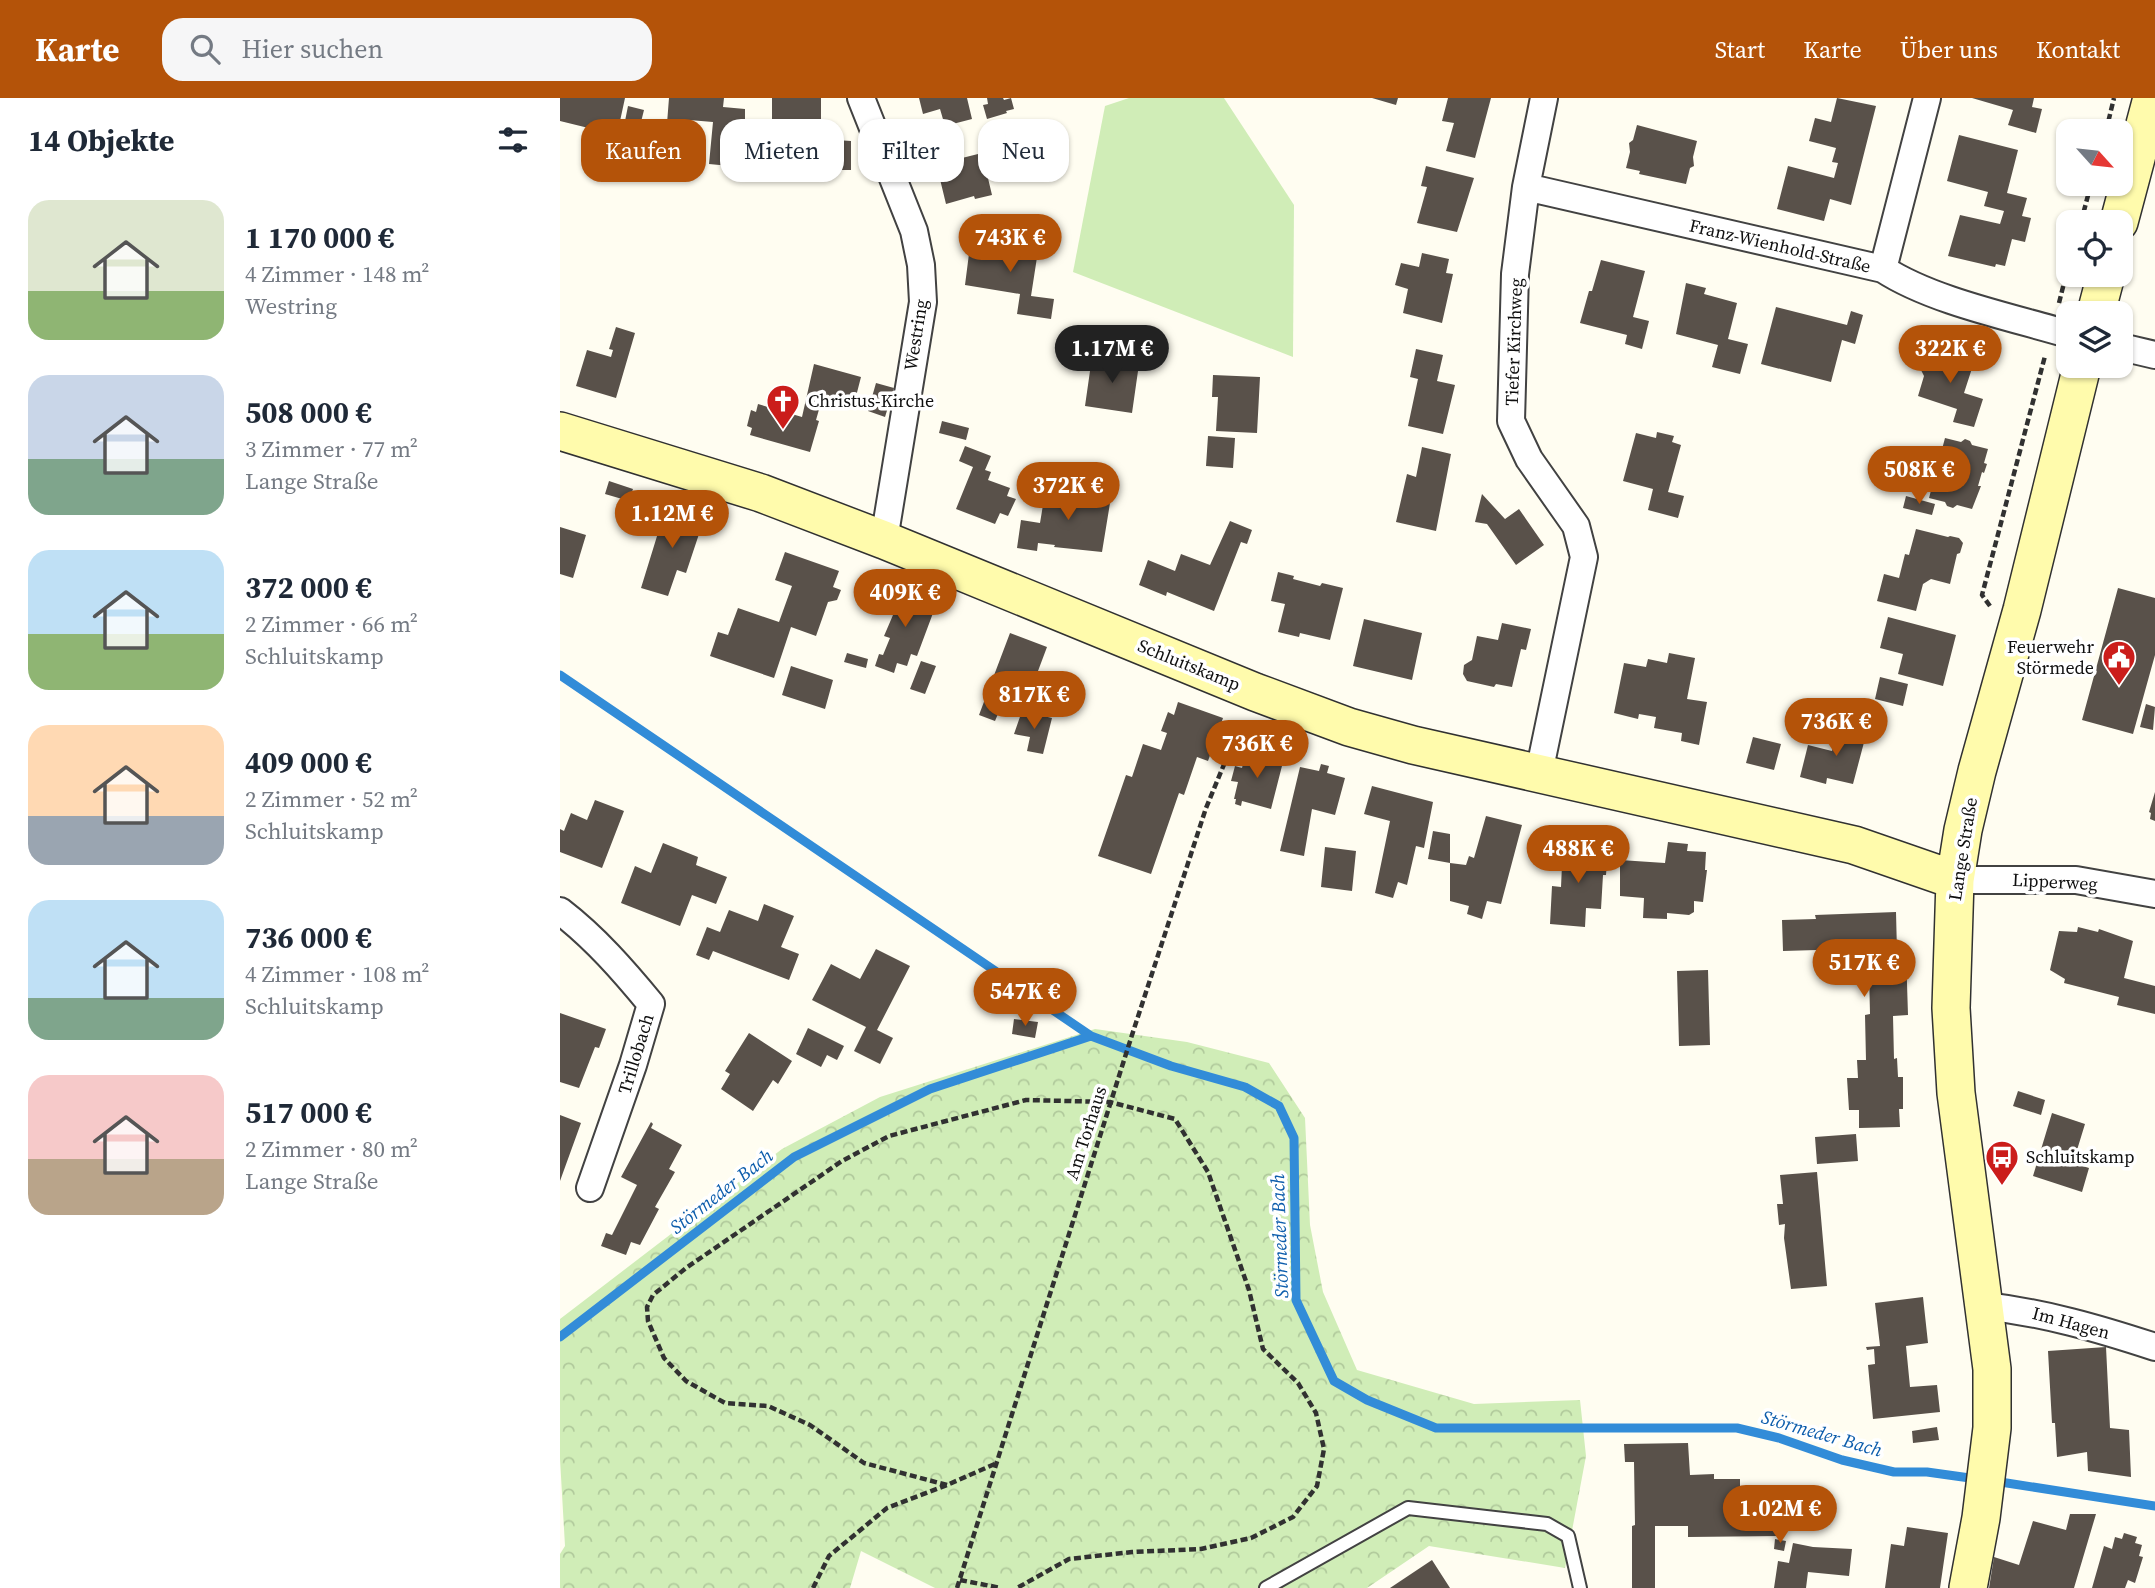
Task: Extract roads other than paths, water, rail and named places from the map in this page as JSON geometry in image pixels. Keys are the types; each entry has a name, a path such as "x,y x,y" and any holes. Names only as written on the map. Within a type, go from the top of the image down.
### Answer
{"main road":[{"path":"2122,210 2152,98"},
{"name":"Lange Straße","path":"1968,1588 1981,1518 1992,1428 1992,1369 1956,1093 1951,1007 1955,880 1968,806 2013,643 2079,378"},
{"name":"Schluitskamp","path":"560,431 761,493 884,540 1255,692 1349,727 1413,745 1854,845 1955,880"}],"street":[{"name":"Westring","path":"860,98 914,231 922,265 923,302 884,540"},
{"name":"Tiefer Kirchweg","path":"1539,774 1584,557 1576,526 1529,459 1511,421 1515,274 1526,187 1544,98"},
{"path":"1883,269 1927,98"},
{"name":"Franz-Wienhold-Straße","path":"1526,187 1883,269 1899,280 1931,293 2056,331"},
{"path":"2133,350 2155,355"},
{"name":"Lipperweg","path":"1955,880 2076,880 2155,894"},
{"name":"Trillobach","path":"560,911 585,930 614,959 651,1004 633,1065 590,1188"},
{"name":"Im Hagen","path":"1985,1306 2034,1312 2155,1347"}],"lane":[{"path":"1266,1588 1408,1508 1547,1524 1568,1536 1580,1588"}],"waterway":[{"path":"560,675 1091,1036"},
{"name":"Störmeder Bach","path":"560,1337 794,1157 930,1089 1091,1036 1171,1066 1245,1087 1279,1106 1294,1138 1296,1300 1334,1381 1367,1400 1436,1428 1737,1428 1779,1438 1842,1460 1894,1472 1927,1472 1977,1479"},
{"name":"Störmeder Bach","path":"1994,1481 2155,1506"}],"place":[{"name":"Christus-Kirche","path":"783,431"},
{"name":"Feuerwehr Störmede","path":"2119,687"},
{"name":"Schluitskamp","path":"2002,1187"}]}
